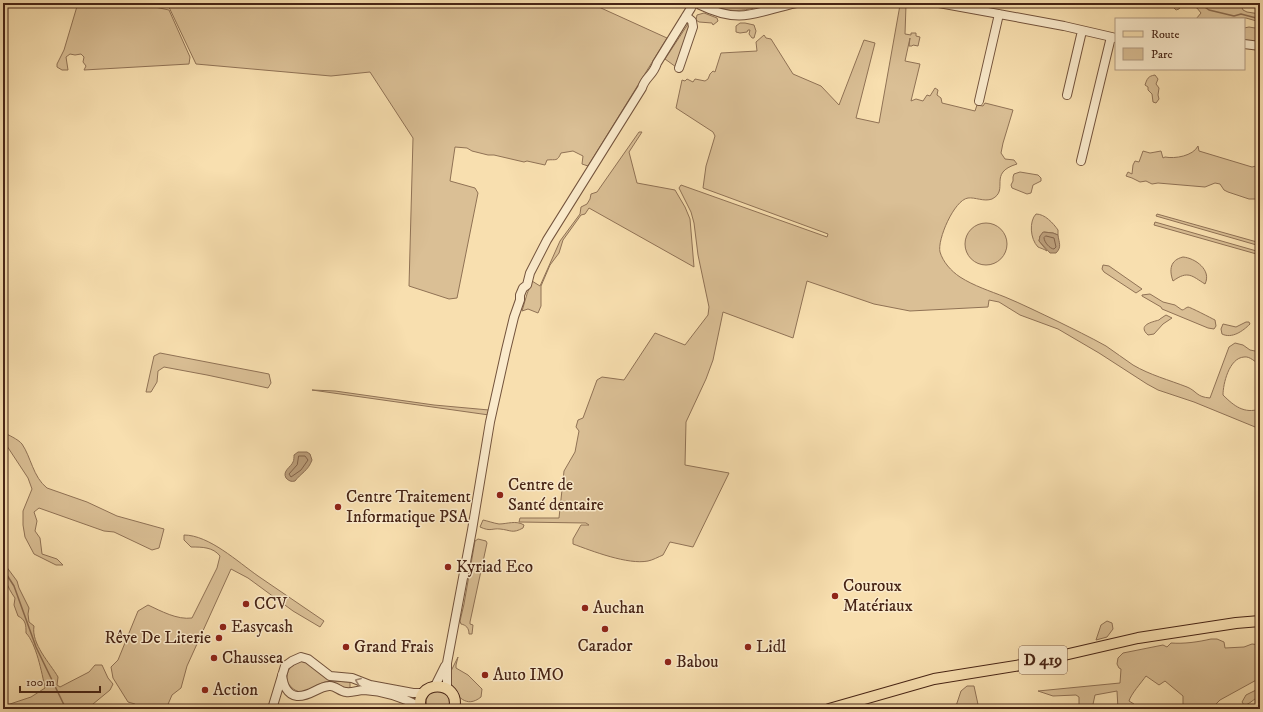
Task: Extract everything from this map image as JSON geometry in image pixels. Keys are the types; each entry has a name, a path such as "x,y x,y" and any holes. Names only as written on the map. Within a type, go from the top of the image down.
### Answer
{"main road":[{"name":"D 419","path":"829,709 940,678 1021,665 1138,638 1236,623 1260,621"},
{"path":"421,708 421,699 424,692 427,689 439,686 447,689 454,696 454,709"}],"street":[{"path":"447,689 447,663 472,530 490,422 506,350 523,288 526,285 530,273 547,240 638,95 646,79 651,77 657,63 686,16 690,6 697,8 700,4 715,12 737,17 796,3"},
{"path":"939,3 1064,26 1114,38 1081,161"},
{"path":"979,101 999,14"},
{"path":"679,68 693,27 692,21 686,16"},
{"path":"1066,95 1082,31"},
{"path":"1245,44 1260,46"},
{"path":"272,709 285,666 296,658 308,659 330,676 352,678 370,685 413,693 424,692"},
{"path":"435,686 447,663"},
{"path":"282,674 282,681 285,688 288,692 296,696 308,695 331,685 344,692 364,690 384,693 403,698 421,708"},
{"path":"277,709 280,699 288,692"}],"green space":[{"path":"78,3 136,3 169,10 190,57 189,64 84,70 86,66 83,62 84,57 81,54 70,54 66,57 68,70 62,70 57,67 57,64 64,50"},
{"path":"167,3 590,3 667,38 588,166 582,164 583,156 573,151 561,153 556,160 547,160 545,165 488,155 472,151 467,148 455,147 450,181 475,188 478,193 457,298 449,299 409,286 413,138 370,72 331,76 196,64"},
{"path":"710,3 773,3 749,9 733,10 717,7"},
{"path":"1161,3 1240,3 1243,10 1260,14 1260,22 1246,18 1197,18 1201,13 1197,8 1189,4 1186,7 1182,5 1176,10 1171,5"},
{"path":"900,5 906,5 905,34 911,35 911,33 916,33 916,36 920,37 918,46 909,46 910,38 905,61 920,64 911,101 916,99 923,101 927,95 930,96 935,88 938,90 937,95 941,98 942,103 975,111 977,105 983,106 985,103 1013,110 1001,153 1005,159 1014,160 1017,164 1003,172 999,191 992,199 983,200 968,198 963,200 952,213 944,230 940,246 941,256 948,266 957,275 971,283 1088,336 1106,346 1139,369 1187,387 1205,397 1210,398 1229,347 1235,343 1243,345 1250,350 1260,352 1260,365 1246,357 1239,358 1234,362 1226,378 1223,395 1235,406 1244,410 1260,409 1260,429 1194,402 1158,390 1058,329 1020,315 999,302 989,300 988,307 910,311 874,304 807,281 793,338 723,312 713,360 686,422 685,465 729,473 693,547 670,542 663,555 648,561 631,561 610,557 573,544 573,539 581,525 589,525 586,523 519,522 520,518 559,518 564,471 575,452 579,431 576,427 578,420 583,418 597,380 602,377 624,380 655,333 685,345 708,315 709,307 698,255 694,223 691,212 679,188 681,185 827,237 828,234 703,188 706,166 715,136 713,132 676,108 682,80 685,81 687,79 693,82 695,79 705,81 713,71 715,72 721,53 757,51 756,42 764,35 766,38 771,39 793,74 821,86 839,105 864,40 875,43 856,118 879,123"},
{"path":"704,13 717,18 718,21 713,25 712,23 699,22 696,20 697,15"},
{"path":"689,23 690,26 676,67 665,59"},
{"path":"740,23 754,25 756,31 754,38 752,38 749,34 750,30 740,33 736,32 736,26"},
{"path":"1245,28 1255,28 1260,31 1260,43 1245,42"},
{"path":"1155,75 1158,79 1156,84 1159,88 1159,99 1156,103 1153,102 1152,94 1145,85 1148,78"},
{"path":"639,132 642,132 629,152 637,183 675,190 690,219 694,267 589,208 585,214 581,215 563,240 559,253 550,265 541,286 541,306 538,313 528,309 522,311 532,281 540,286 560,241 580,214 581,207 587,204 591,194 597,192"},
{"path":"1198,146 1199,151 1252,167 1256,166 1260,161 1260,199 1249,199 1228,192 1224,190 1220,184 1215,183 1205,187 1158,183 1152,184 1146,181 1140,182 1126,176 1128,172 1132,174 1133,165 1135,161 1139,162 1143,151 1150,153 1161,151 1163,158 1174,158 1192,152"},
{"path":"1020,172 1038,175 1041,178 1041,181 1033,185 1031,193 1027,194 1012,188 1011,185 1014,174"},
{"path":"1036,214 1046,217 1058,230 1058,235 1044,232 1040,236 1039,241 1047,251 1038,247 1033,239 1031,225"},
{"path":"1157,214 1257,242 1260,246 1156,216"},
{"path":"1155,222 1260,252 1260,255 1154,225"},
{"path":"982,223 990,223 998,226 1004,232 1007,244 1004,256 998,262 990,265 982,265 974,262 968,256 965,248 965,240 968,232 974,226"},
{"path":"1183,257 1197,262 1201,266 1206,274 1207,279 1205,284 1190,275 1182,276 1173,281 1171,269 1173,263 1175,260"},
{"path":"1103,265 1109,266 1142,289 1136,293 1104,272 1102,269"},
{"path":"1150,294 1163,302 1175,305 1182,310 1188,307 1215,320 1216,326 1214,329 1208,328 1162,309 1142,296"},
{"path":"1166,315 1172,318 1163,324 1154,334 1148,335 1145,332 1144,329 1147,324 1159,320"},
{"path":"1249,322 1250,324 1237,334 1230,336 1222,334 1221,329 1223,324 1236,327"},
{"path":"160,353 269,374 271,383 268,388 164,367 158,371 157,382 151,392 146,392 154,356"},
{"path":"312,390 335,391 434,405 489,410 489,415"},
{"path":"3,432 22,444 35,473 47,488 87,502 117,516 164,529 159,548 152,550 114,532 104,531 39,508 34,512 37,521 35,531 40,538 42,554 57,559 63,565 56,565 34,554 25,537 23,525 23,511 32,489 28,478 3,440"},
{"path":"483,520 499,524 515,522 524,525 523,528 514,531 500,529 489,530 480,527"},
{"path":"184,535 203,539 223,550 324,621 320,627 293,611 248,578 231,569 187,666 181,688 172,695 166,709 140,709 135,704 128,702 113,678 111,667 118,660 138,611 148,605 181,618 192,618 217,568 220,556 217,553 207,548 191,547 184,540"},
{"path":"478,539 486,541 487,543 470,622 470,624 473,625 472,634 469,634 467,627 461,624 460,621 475,541"},
{"path":"3,562 17,581 29,608 29,622 34,626 35,640 58,677 57,685 60,687 89,672 95,665 102,665 108,678 113,684 110,690 87,709 10,709 7,705 31,697 45,688 36,651 26,633 26,625 24,621 18,616 14,605 15,598 6,581"},
{"path":"1107,621 1112,623 1113,629 1107,637 1096,640 1101,625"},
{"path":"1217,639 1224,642 1225,648 1244,647 1252,644 1260,645 1260,678 1220,700 1214,706 1206,709 1191,709 1183,704 1183,696 1165,681 1159,685 1146,676 1130,698 1129,701 1134,704 1134,709 1118,709 1117,691 1095,695 1092,709 1079,709 1079,697 1076,695 1053,696 1038,691 1120,683 1121,669 1117,664 1118,658 1123,653 1163,645 1167,647 1171,643"},
{"path":"458,657 456,668 468,675 482,689 481,697 471,702 462,699 449,683 451,671"},
{"path":"300,661 306,662 333,681 350,682 350,688 347,689 332,682 326,682 309,690 299,692 293,689 287,682 287,674 291,667"},
{"path":"967,686 974,686 979,709 955,709 961,691"},
{"path":"1260,688 1260,696 1244,705 1242,702 1246,695"},
{"path":"434,691 442,692 447,695 450,701 448,709 427,709 426,700 430,693"}],"water":[{"path":"1043,232 1058,235 1060,247 1056,253 1050,253 1039,241"},
{"path":"298,452 307,452 310,454 312,460 304,472 295,481 289,481 285,476 285,473 292,464 294,455"}],"waterway":[{"path":"1199,3 1209,10 1234,16 1241,14 1260,19"},
{"path":"3,569 14,586 36,647 66,709"}],"place":[{"name":"Centre de Santé dentaire","path":"500,495"},
{"name":"Centre Traitement Informatique PSA","path":"338,507"},
{"name":"Kyriad Eco","path":"448,567"},
{"name":"Couroux Matériaux","path":"835,596"},
{"name":"CCV","path":"246,604"},
{"name":"Auchan","path":"585,608"},
{"name":"Easycash","path":"223,627"},
{"name":"Carador","path":"605,629"},
{"name":"Rêve De Literie","path":"219,638"},
{"name":"Grand Frais","path":"346,647"},
{"name":"Lidl","path":"748,647"},
{"name":"Chaussea","path":"214,658"},
{"name":"Babou","path":"668,662"},
{"name":"Auto IMO","path":"485,675"},
{"name":"Action","path":"205,690"}]}
